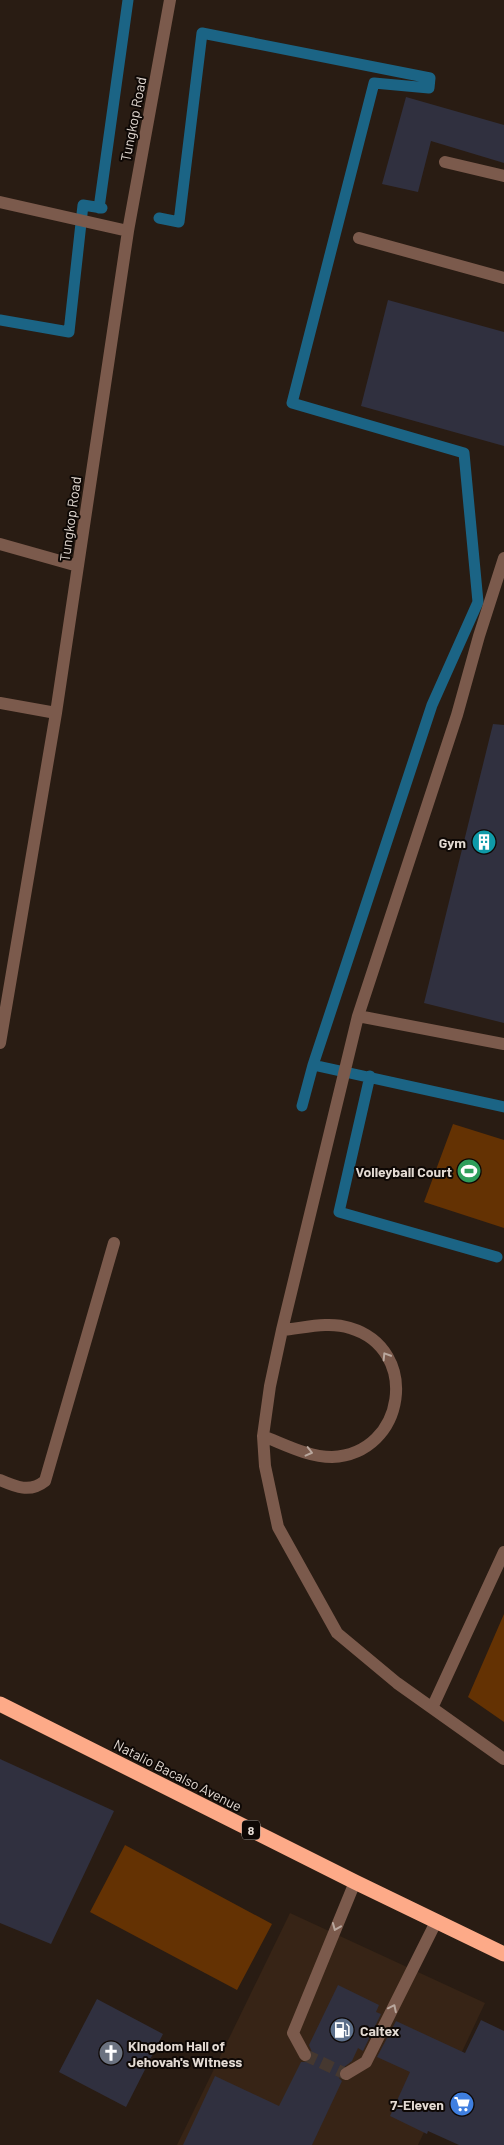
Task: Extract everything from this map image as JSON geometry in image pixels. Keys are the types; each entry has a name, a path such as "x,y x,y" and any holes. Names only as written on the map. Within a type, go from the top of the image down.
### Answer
{"highway":[{"name":"Natalio Bacalso Avenue","path":"0,1704 355,1882 504,1954"}],"street":[{"name":"Tungkop Road","path":"0,1043 56,713 128,231 170,0"},
{"path":"445,162 504,176"},
{"path":"0,202 128,231"},
{"path":"359,238 504,278"},
{"path":"0,544 78,566"},
{"path":"504,558 479,636 457,715 358,1016 282,1330 270,1386 263,1436 265,1466 278,1527 337,1633 397,1683 504,1759"},
{"path":"0,703 56,713"},
{"path":"358,1016 504,1044"},
{"path":"0,1480 19,1488 37,1488 46,1481 114,1243"},
{"path":"263,1436 312,1454 330,1457 349,1454 366,1446 381,1434 391,1418 396,1400 397,1382 391,1364 381,1348 366,1335 350,1328 331,1325 282,1330"},
{"path":"432,1708 504,1552"},
{"path":"305,2055 293,2033 355,1882"},
{"path":"346,2074 366,2062 436,1922"}],"shaded area":[{"name":"Volleyball Court","path":"453,1124 504,1140 504,1228 424,1202"},
{"path":"504,1614 504,1722 468,1697"},
{"path":"125,1845 272,1924 237,1990 90,1912"},
{"path":"290,1913 485,2003 418,2145 177,2145"}],"building":[{"path":"406,97 504,125 504,163 431,141 418,192 382,184"},
{"path":"388,300 504,332 504,446 361,406"},
{"name":"Gym","path":"493,724 504,725 504,1023 424,1003"},
{"path":"0,1759 114,1811 51,1944 0,1923"},
{"path":"338,1985 379,2005 376,2012 381,2014 363,2051 358,2048 352,2061 339,2071 339,2078 342,2081 312,2145 183,2145 215,2076 279,2106 301,2062 308,2062 312,2059 313,2055 309,2045"},
{"name":"Kingdom Hall of Jehovah's Witness","path":"97,1999 163,2034 126,2107 59,2072"},
{"path":"481,2020 504,2031 504,2145 459,2145 428,2131 427,2134 390,2116 410,2072 377,2057 396,2021 465,2053"}],"waterway":[{"path":"99,208 128,0"},
{"path":"159,218 179,222 202,33 430,78 429,88 374,83 292,403 464,453 478,602 432,705 313,1065 302,1106"},
{"path":"0,320 69,332 83,205 102,208"},
{"path":"313,1065 504,1107"},
{"path":"370,1076 339,1212 497,1257"}],"tunnel":[{"path":"305,2055 346,2074"}],"place":[{"name":"Gym","path":"484,842"},
{"name":"Volleyball Court","path":"469,1171"},
{"name":"Caltex","path":"342,2030"},
{"name":"Kingdom Hall of Jehovah's Witness","path":"111,2053"},
{"name":"7-Eleven","path":"462,2104"}]}
